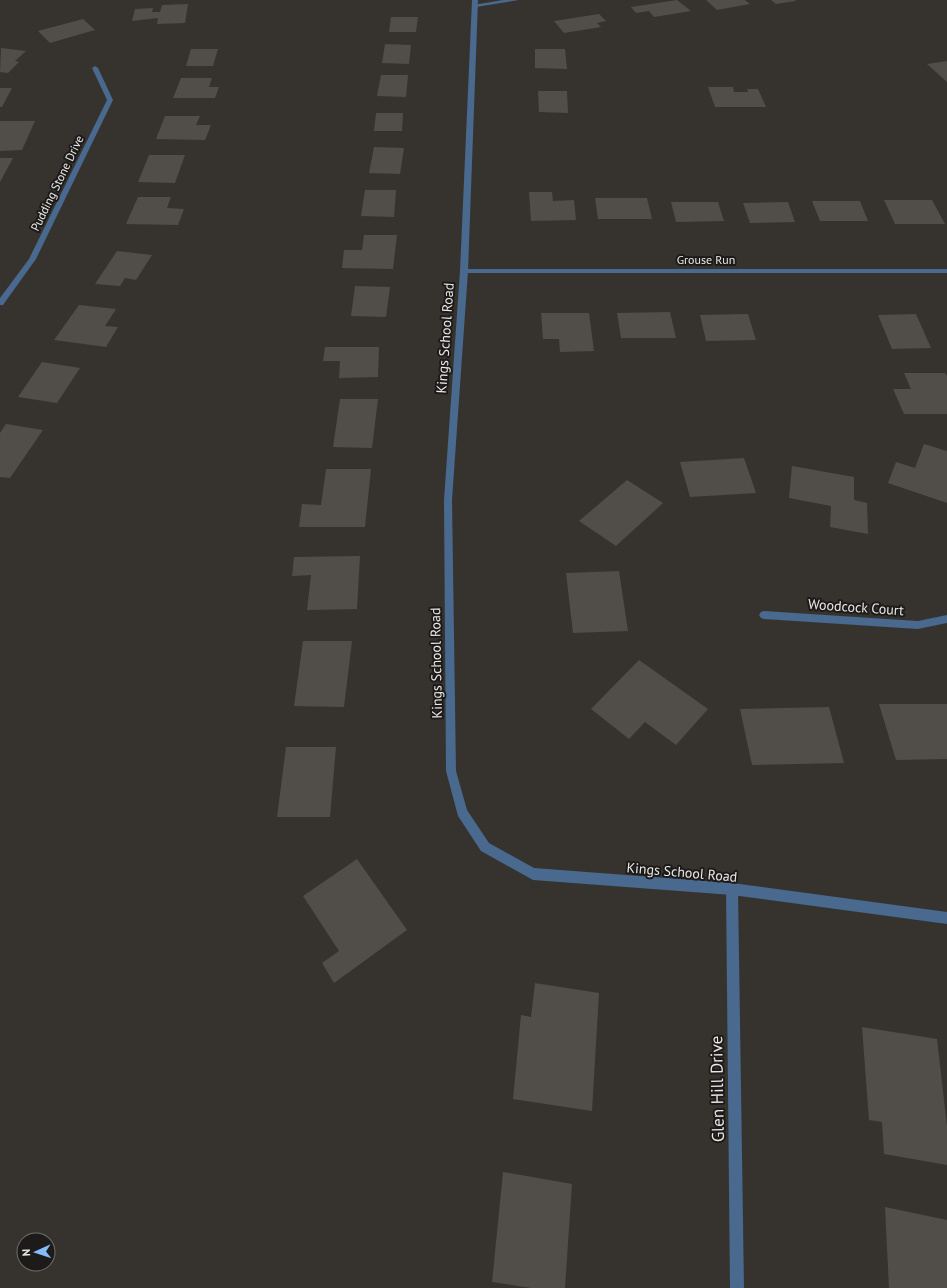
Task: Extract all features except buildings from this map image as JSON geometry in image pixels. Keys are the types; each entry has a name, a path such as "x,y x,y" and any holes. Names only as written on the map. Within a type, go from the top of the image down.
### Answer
{"street":[{"path":"476,3 516,0"},
{"name":"Kings School Road","path":"476,3 464,270 448,500 452,771 462,812 485,847 533,874 732,889 947,918"},
{"name":"Pudding Stone Drive","path":"0,303 32,259 110,100 95,68"},
{"name":"Grouse Run","path":"464,270 947,271"},
{"name":"Woodcock Court","path":"764,615 918,625 947,619"},
{"name":"Glen Hill Drive","path":"732,889 737,1288"}]}
